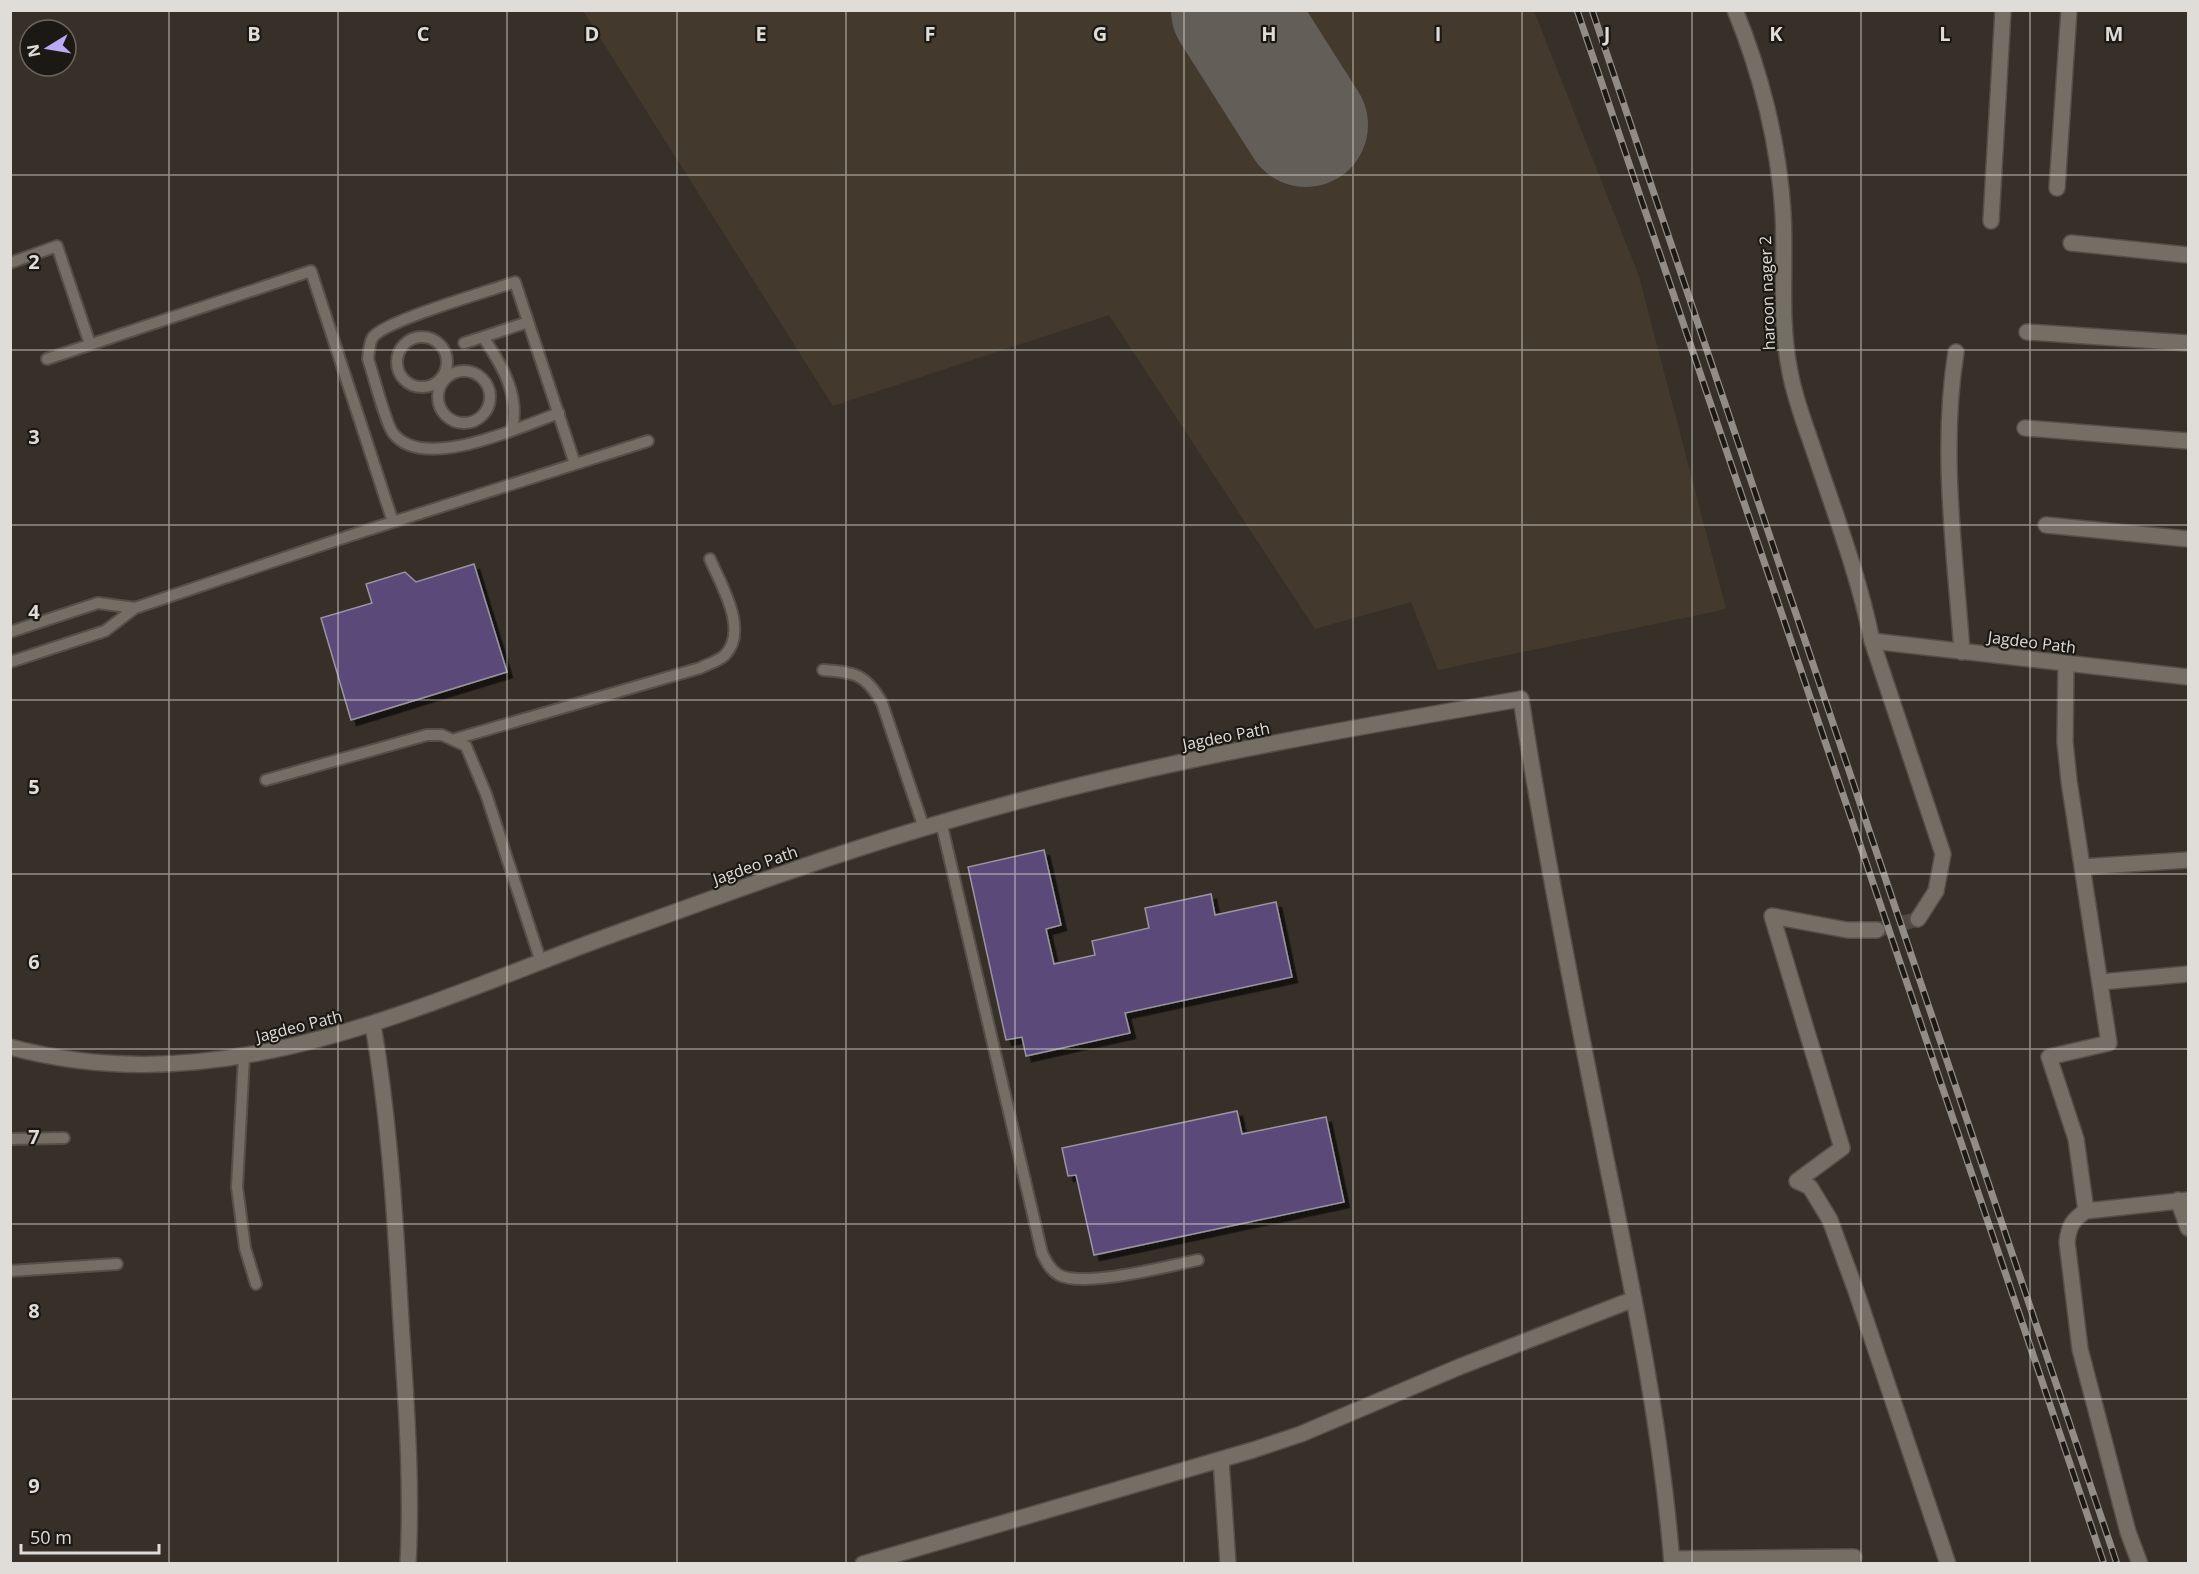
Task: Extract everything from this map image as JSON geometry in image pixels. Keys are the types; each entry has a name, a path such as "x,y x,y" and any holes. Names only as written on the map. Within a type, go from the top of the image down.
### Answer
{"street":[{"name":"haroon nager 2","path":"1735,10 1751,52 1767,112 1779,184 1785,253 1783,329 1790,374 1863,599 1872,641 1943,854 1936,891 1918,919"},
{"path":"1991,221 2003,10"},
{"path":"2057,188 2069,10"},
{"path":"2071,243 2188,255"},
{"path":"2027,332 2188,343"},
{"path":"1956,352 1949,395 1948,445 1962,652"},
{"path":"2025,428 2188,441"},
{"path":"2046,525 2188,539"},
{"name":"Jagdeo Path","path":"1872,641 2188,678"},
{"path":"2066,665 2065,742 2082,867 2102,982 2109,1043 2049,1057 2076,1139 2086,1211"},
{"name":"Jagdeo Path","path":"10,1047 58,1059 123,1064 176,1064 244,1057 291,1048 373,1025 765,880 941,822 1167,766 1521,699 1547,858 1634,1299"},
{"path":"2082,867 2188,860"},
{"path":"1877,930 1847,930 1772,916 1842,1148 1797,1181 1810,1187 1830,1220 1948,1563"},
{"path":"2102,982 2188,974"},
{"path":"373,1025 391,1154 408,1407 411,1467 408,1563"},
{"path":"2139,1563 2121,1510 2080,1349 2067,1242 2070,1226 2075,1218 2086,1211 2183,1200 2188,1228"},
{"path":"863,1563 1221,1460 1301,1434 1460,1367 1634,1299 1664,1463 1672,1561 1854,1557"},
{"path":"1221,1460 1228,1563"}],"lane":[{"path":"10,263 57,246 90,344"},
{"path":"47,359 311,271 393,522"},
{"path":"559,413 473,442 429,450 413,447 393,433 368,359 373,337 392,325 515,282 559,413 575,464"},
{"path":"464,343 528,322"},
{"path":"442,380 437,399 439,407 450,420 467,424 476,421 488,409 490,391 486,383 473,372 464,371 442,380 423,387 407,382 397,368 399,351 403,344 418,336 433,339 440,344 447,358 442,380"},
{"path":"483,337 500,365 514,400 512,429"},
{"path":"467,424 473,442"},
{"path":"10,662 105,631 135,608 393,522 648,441"},
{"path":"455,739 700,668 724,657 734,643 735,627 710,559"},
{"path":"10,632 98,603 135,608"},
{"path":"823,670 848,672 863,678 872,686 882,703 924,828"},
{"path":"266,780 407,739 435,735 455,739 466,746 486,794 541,962"},
{"path":"941,822 1039,1241 1050,1268 1059,1275 1088,1278 1198,1260"},
{"path":"244,1057 237,1187 241,1227 256,1284"},
{"path":"10,1139 64,1138"},
{"path":"10,1270 117,1264"}],"shaded area":[{"path":"583,11 1534,11 1639,276 1726,609 1438,670 1411,602 1315,629 1109,315 833,406"}],"building":[{"path":"474,564 507,672 351,720 321,618 372,603 366,584 405,572 416,582"},
{"path":"1044,850 1061,925 1046,929 1054,964 1095,955 1092,941 1149,928 1145,908 1211,894 1215,915 1276,902 1292,977 1125,1013 1130,1033 1026,1056 1022,1037 1006,1040 968,867"},
{"path":"1237,1111 1242,1134 1326,1117 1344,1202 1094,1255 1076,1175 1068,1176 1062,1148"}],"runway":[{"path":"1233,10 1306,125"}],"tunnel":[{"path":"1877,930 1918,919"}],"railway":[{"path":"1577,10 2104,1564"},
{"path":"1592,10 2117,1564"}]}
